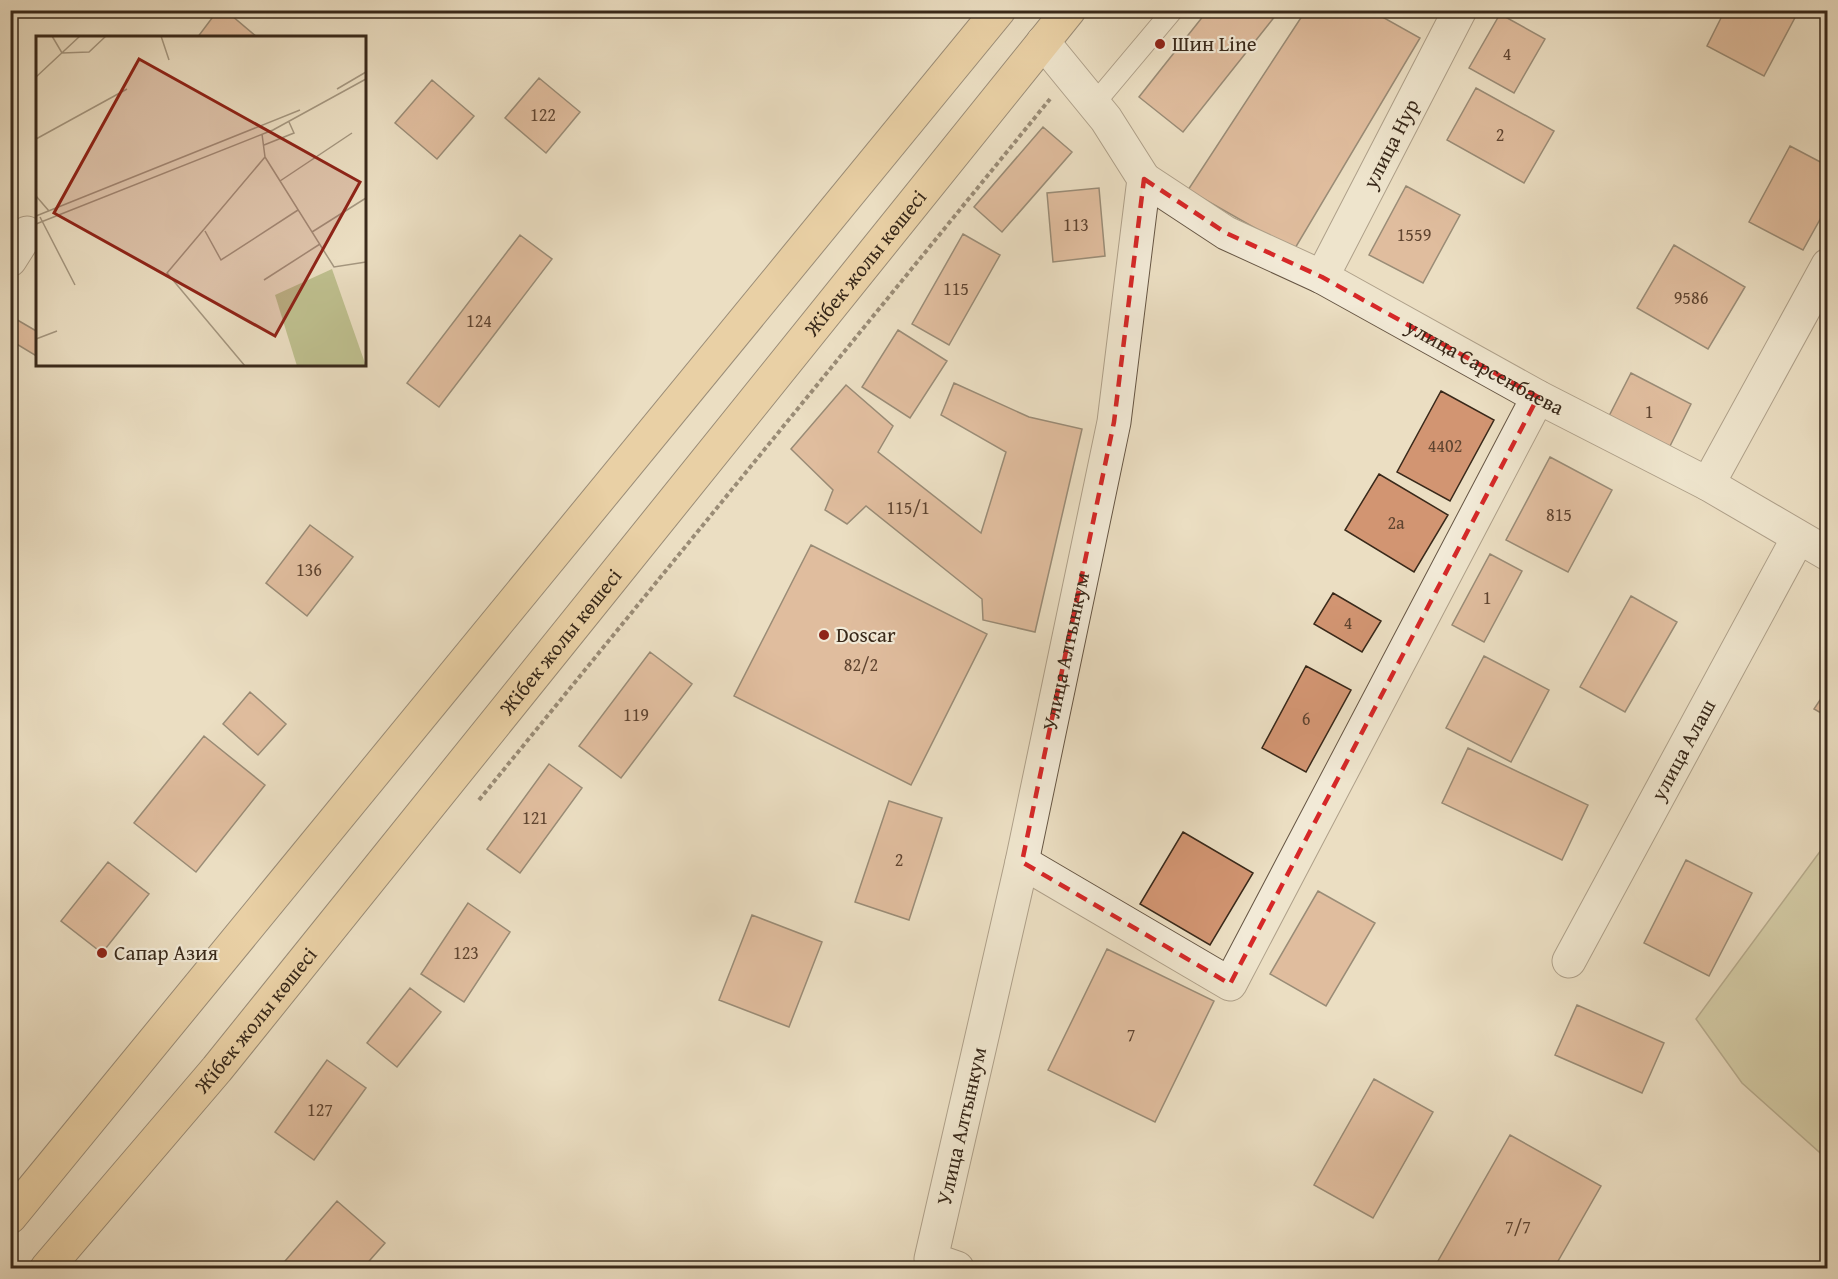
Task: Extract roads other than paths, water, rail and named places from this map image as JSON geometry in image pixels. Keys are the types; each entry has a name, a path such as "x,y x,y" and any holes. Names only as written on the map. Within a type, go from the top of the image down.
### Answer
{"main road":[{"path":"10,1216 999,10"},
{"name":"Жібек жолы көшесі","path":"47,1269 224,1060 1069,10"}],"street":[{"name":"улица Нур","path":"1322,277 1460,10"},
{"path":"1043,42 1107,119 1144,178"},
{"name":"улица Сарсенбаева","path":"1144,178 1226,233 1322,277 1538,397 1708,484 1827,554"},
{"name":"Улица Алтынкум","path":"957,1269 931,1258 1022,862 1114,422 1144,178"},
{"path":"1708,484 1827,265"},
{"path":"1022,862 1230,984 1538,397"},
{"name":"улица Алаш","path":"1569,961 1798,538"}],"lane":[{"path":"1094,104 1173,10"}],"place":[{"name":"Шин Line","path":"1160,44"},
{"name":"Doscar","path":"824,635"},
{"name":"Сапар Азия","path":"102,953"}]}
